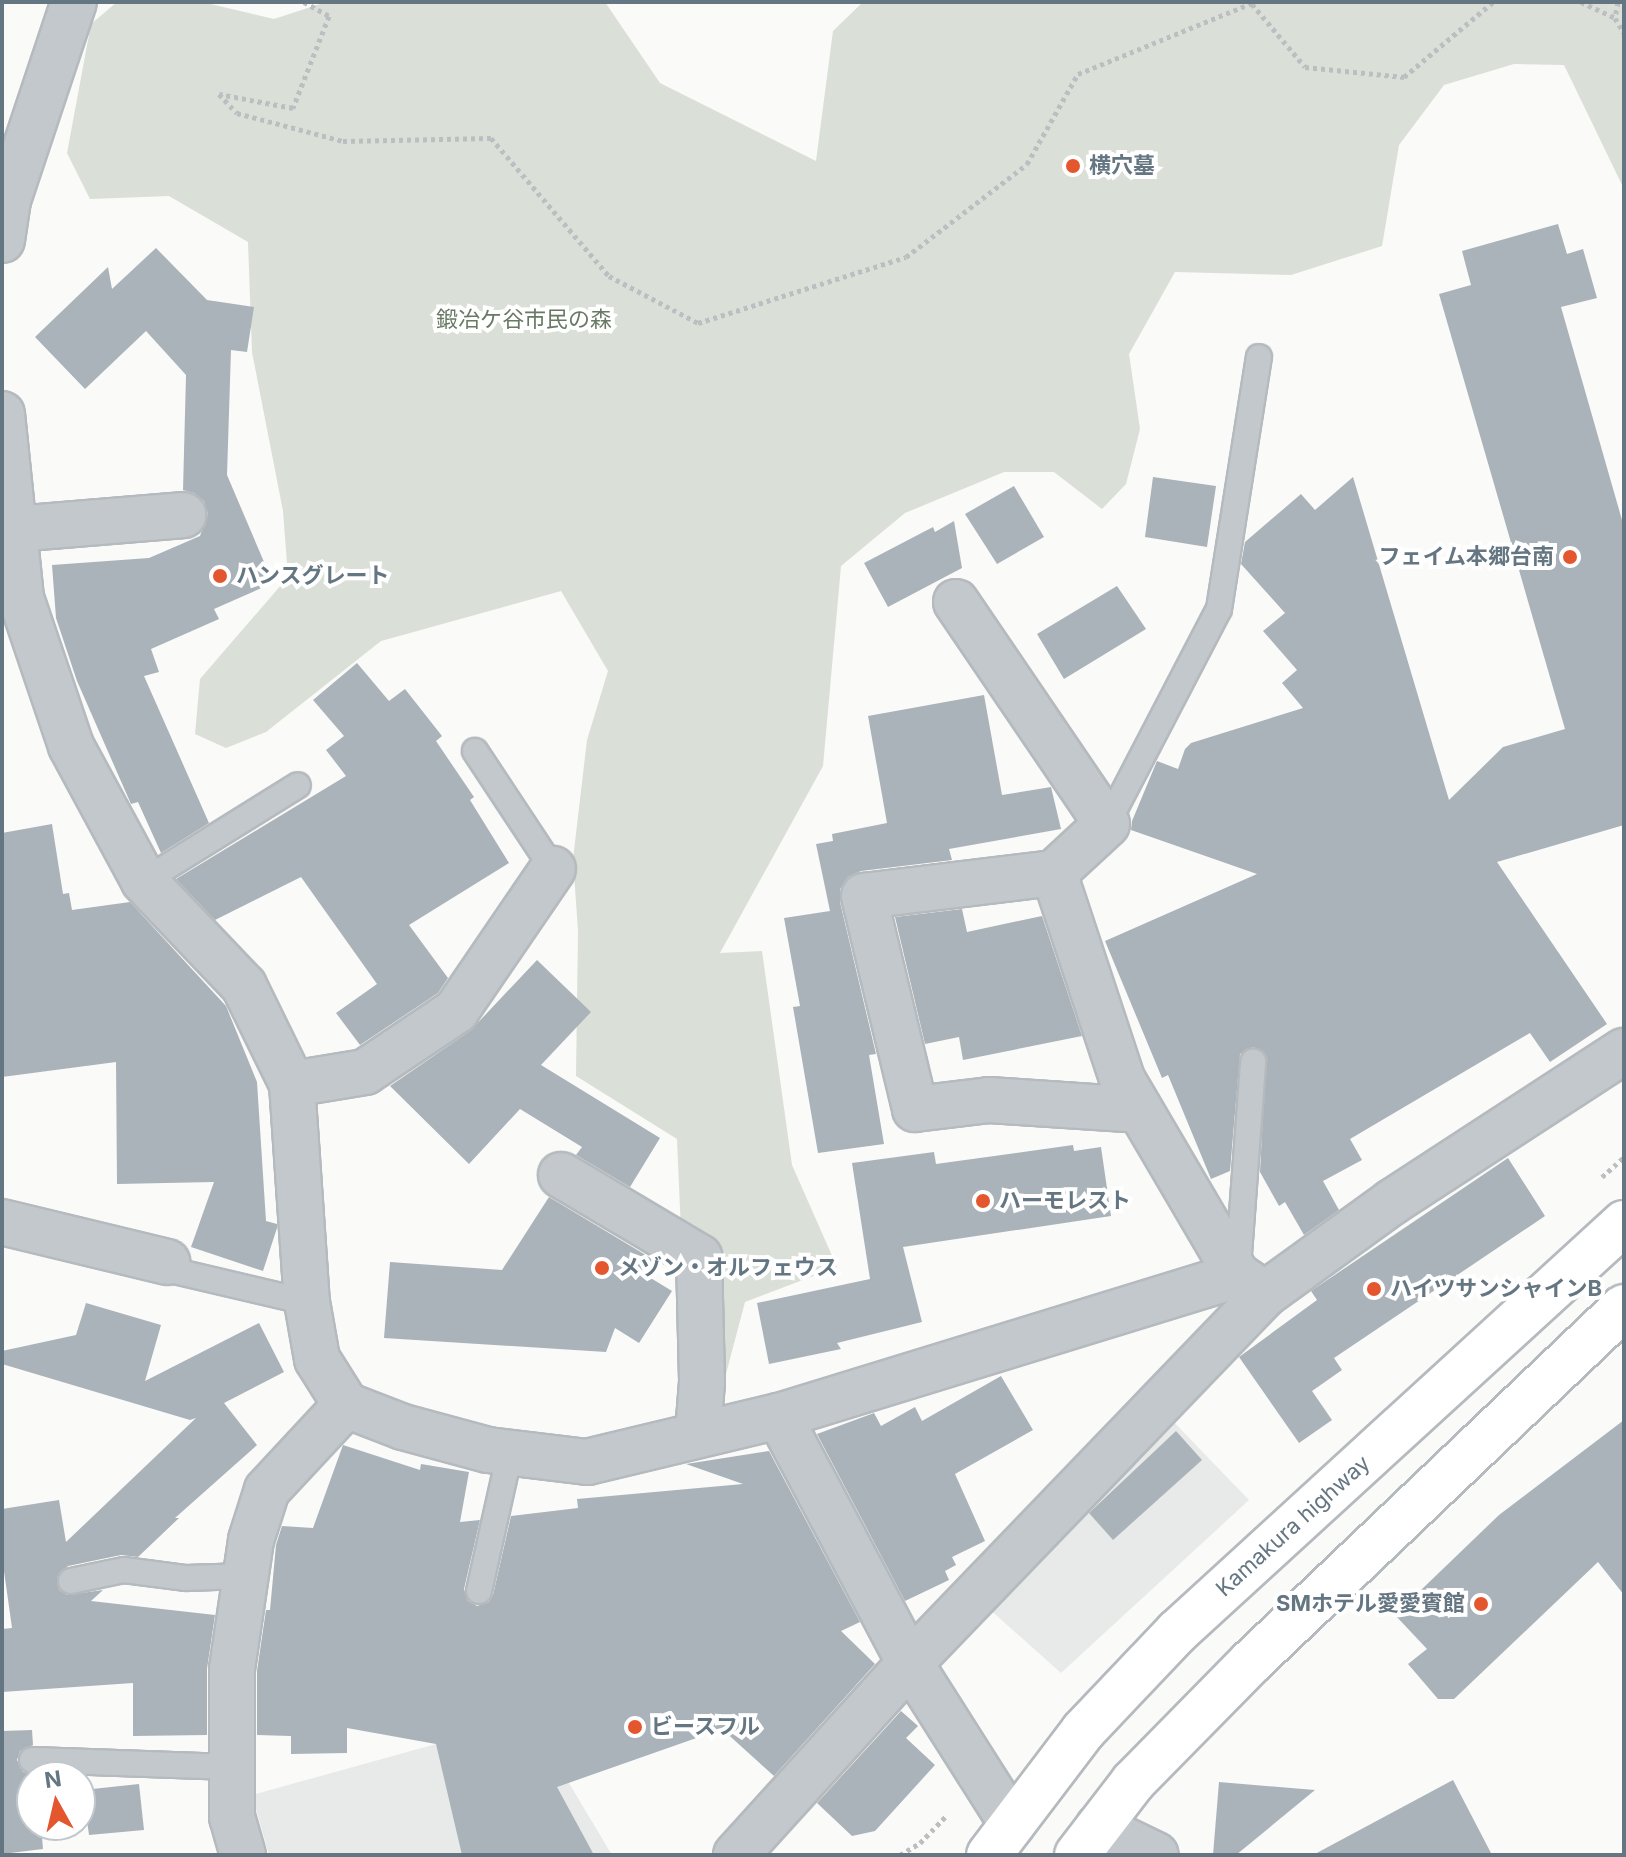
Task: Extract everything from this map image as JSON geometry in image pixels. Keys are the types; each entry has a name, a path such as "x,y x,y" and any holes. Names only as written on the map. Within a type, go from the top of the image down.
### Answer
{"main road":[{"name":"Kamakura highway","path":"1001,1839 1083,1731 1177,1632 1624,1223"},
{"path":"1088,1841 1133,1782 1251,1662 1624,1307"}],"street":[{"path":"2,240 8,200 74,2"},
{"path":"2,414 21,598 71,746 144,881 244,986 292,1084 307,1302 317,1359 346,1405 403,1427 488,1450 587,1462 779,1416 1251,1284 1392,1202 1624,1051"},
{"path":"14,529 183,515"},
{"path":"956,602 1107,824 1054,873 864,896 915,1109 989,1100 1138,1110"},
{"path":"292,1084 365,1072 456,1011 553,869"},
{"path":"1054,873 1122,1079 1138,1110 1251,1284"},
{"path":"561,1175 699,1257 702,1382 698,1433"},
{"path":"2,1222 167,1262"},
{"path":"736,1855 1251,1284"},
{"path":"243,1855 232,1817 232,1669 251,1540 267,1490 346,1405"},
{"path":"779,1416 1001,1839"},
{"path":"1088,1841 1156,1855"}],"lane":[{"path":"1107,824 1219,609 1259,357"},
{"path":"475,751 553,869"},
{"path":"144,881 298,785"},
{"path":"1251,1284 1253,1062"},
{"path":"167,1262 166,1269 307,1302"},
{"path":"479,1591 510,1452"},
{"path":"71,1581 124,1570 186,1578 246,1576"},
{"path":"32,1760 232,1767"}],"path":[{"path":"304,2 329,16 293,108 219,94 237,113 343,141 491,138 609,276 698,323 906,257 1027,164 1078,74 1253,3 1305,67 1404,77 1493,2"},
{"path":"1581,2 1615,18 1624,33"},
{"path":"1615,18 1618,2"}],"shaded area":[{"path":"1165,1413 1249,1500 1061,1673 987,1607"},
{"path":"530,1718 612,1855 269,1855 252,1795"}],"green space":[{"name":"鍛冶ケ谷市民の森","path":"117,2 202,2 274,19 326,2 605,2 660,83 816,161 833,31 863,2 1624,2 1624,189 1564,65 1514,64 1444,85 1399,145 1382,246 1291,275 1175,272 1129,354 1140,429 1126,484 1102,509 1054,472 1004,472 905,513 841,566 823,766 720,953 762,951 792,1165 837,1267 745,1302 722,1389 688,1393 677,1139 576,1076 578,931 573,859 587,740 608,671 561,591 381,641 266,732 226,748 195,734 200,679 288,577 283,511 252,352 248,242 169,196 90,199 67,153 91,24"}],"building":[{"path":"1558,224 1567,254 1583,249 1597,298 1561,307 1624,527 1624,825 1497,862 1607,1024 1550,1062 1530,1033 1350,1139 1362,1160 1323,1181 1339,1210 1304,1235 1285,1202 1279,1206 1260,1172 1266,1055 1253,1047 1240,1054 1230,1171 1211,1179 1168,1075 1162,1078 1105,941 1257,874 1131,830 1132,821 1157,761 1178,769 1185,749 1191,743 1303,708 1282,683 1297,670 1263,631 1285,613 1241,564 1245,542 1301,494 1315,510 1353,477 1449,800 1503,747 1565,729 1439,294 1471,285 1462,251"},
{"path":"156,248 207,300 254,307 247,352 231,350 227,475 273,583 214,609 219,619 151,649 159,672 144,676 209,823 161,853 138,802 131,804 77,681 56,618 52,565 149,558 200,536 208,514 204,501 194,493 183,490 186,375 146,331 85,389 35,337 108,267 112,289"},
{"path":"1153,477 1216,486 1207,547 1145,537"},
{"path":"1014,486 1044,537 997,564 965,514"},
{"path":"954,521 962,568 888,607 864,563 933,527 935,532"},
{"path":"1117,586 1146,629 1064,679 1037,634"},
{"path":"357,663 389,701 405,689 442,736 436,741 474,797 470,800 509,863 409,925 448,978 438,993 360,1045 336,1013 377,984 301,877 215,920 176,879 346,776 326,750 344,736 313,700"},
{"path":"984,695 1002,795 1051,787 1061,829 949,849 952,860 861,871 848,877 840,889 840,902 876,1054 869,1055 884,1144 818,1153 793,1007 800,1006 784,918 830,911 816,844 833,841 832,834 887,823 868,716"},
{"path":"52,824 63,894 69,893 72,910 130,902 226,1006 257,1082 266,1221 277,1224 263,1271 191,1247 214,1182 117,1184 116,1062 2,1077 2,833"},
{"path":"962,909 967,932 1042,916 1082,1036 963,1060 959,1037 925,1044 895,917"},
{"path":"537,960 591,1012 541,1065 660,1138 630,1187 576,1155 582,1147 520,1109 469,1164 390,1086 470,1031"},
{"name":"ハーモレスト","path":"1073,1145 1074,1151 1101,1147 1111,1216 903,1247 922,1322 837,1343 841,1349 769,1364 757,1303 870,1279 852,1163 934,1152 936,1164"},
{"path":"1508,1158 1545,1216 1334,1358 1342,1370 1312,1391 1332,1420 1299,1443 1239,1357 1317,1300 1311,1291"},
{"path":"549,1197 659,1263 649,1277 672,1291 639,1343 615,1328 606,1352 384,1338 390,1262 502,1270"},
{"path":"86,1303 161,1325 145,1381 259,1323 284,1372 224,1403 257,1445 175,1518 179,1518 138,1557 121,1555 68,1566 57,1577 59,1590 67,1595 103,1590 91,1601 215,1615 207,1669 207,1735 133,1736 133,1683 2,1692 2,1629 12,1628 2,1557 2,1509 59,1500 66,1542 196,1418 190,1420 2,1364 2,1351 76,1335"},
{"path":"1001,1376 1033,1430 955,1474 985,1541 952,1557 956,1565 945,1571 949,1580 905,1601 817,1434 874,1413 881,1426 915,1407 922,1421"},
{"path":"1624,1420 1624,1595 1598,1562 1454,1699 1438,1699 1408,1664 1427,1649 1395,1615 1499,1515"},
{"path":"1176,1431 1202,1460 1113,1540 1089,1513"},
{"path":"343,1445 420,1470 421,1464 469,1472 460,1522 480,1520 464,1589 468,1601 477,1606 489,1602 493,1595 511,1516 578,1508 577,1499 743,1484 686,1464 769,1451 860,1622 841,1631 875,1664 774,1776 722,1729 557,1787 594,1855 462,1855 436,1744 347,1728 347,1753 291,1754 291,1736 257,1735 257,1671 266,1610 270,1610 276,1545 282,1526 313,1528"},
{"path":"901,1711 918,1726 906,1738 935,1765 875,1831 852,1836 817,1803"},
{"path":"32,1730 33,1745 20,1751 16,1761 16,1841 42,1841 43,1849 2,1854 2,1731"},
{"path":"1453,1780 1492,1855 1313,1855"},
{"path":"1219,1782 1315,1790 1236,1855 1213,1855"},
{"path":"139,1784 144,1830 96,1834 96,1789"}],"place":[{"name":"横穴墓","path":"1073,166"},
{"name":"フェイム本郷台南","path":"1570,557"},
{"name":"ハンスグレート","path":"220,576"},
{"name":"ハーモレスト","path":"983,1201"},
{"name":"メゾン・オルフェウス","path":"602,1268"},
{"name":"ハイツサンシャインB","path":"1374,1289"},
{"name":"SMホテル愛愛賓館","path":"1481,1604"},
{"name":"ビースフル","path":"635,1727"}]}
